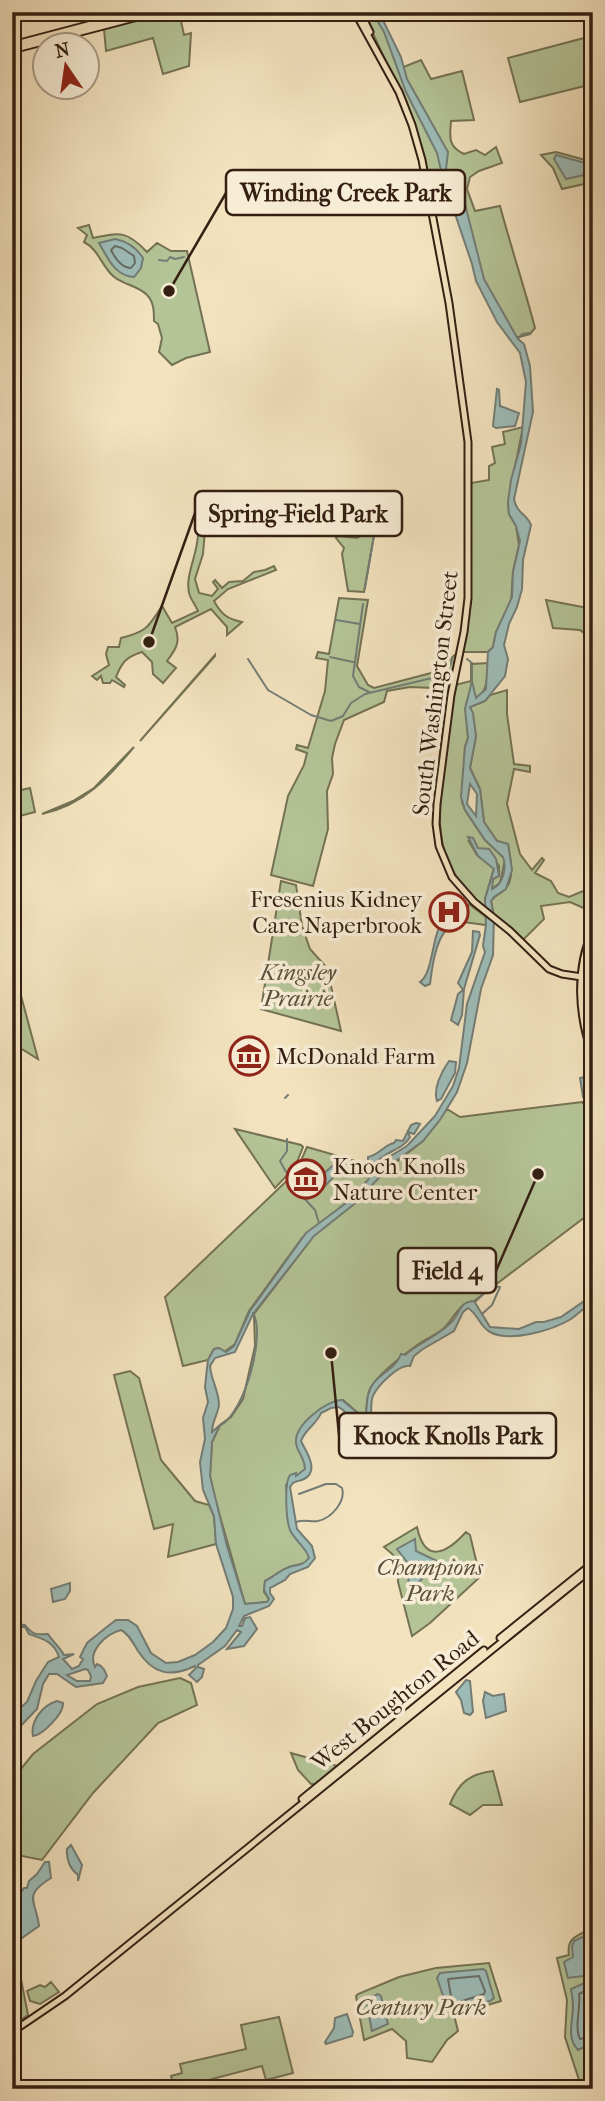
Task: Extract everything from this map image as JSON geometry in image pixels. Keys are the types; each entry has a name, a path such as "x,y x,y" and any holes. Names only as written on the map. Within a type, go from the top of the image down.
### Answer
{"main road":[{"path":"12,47 137,12"},
{"path":"12,47 157,12"},
{"name":"South Washington Street","path":"358,12 409,117 422,160 449,303 462,391 469,467 468,598 451,695 436,824 441,852 449,871 468,897 546,967 566,975 582,977"},
{"path":"582,977 580,971 583,957 593,930"},
{"path":"593,940 582,977 581,992 583,1021 593,1056"},
{"path":"566,975 575,981 581,992"},
{"name":"West Boughton Road","path":"12,2032 65,1996 255,1841 343,1765 593,1565"}],"green space":[{"path":"168,12 179,12 184,35 191,33 189,66 163,74 153,38 106,51 104,29"},
{"path":"363,12 375,12 385,27 401,68 421,60 431,79 462,71 474,120 451,121 452,144 464,154 476,150 485,155 496,147 502,163 470,177 467,189 475,211 500,206 535,328 530,334 515,338 483,290 455,192 432,195 412,123"},
{"path":"584,38 593,72 593,84 520,102 508,58"},
{"path":"556,152 593,162 593,182 562,189 553,168 541,155"},
{"path":"89,225 93,238 117,234 134,240 147,252 157,243 171,251 187,251 210,352 172,365 159,352 162,338 158,324 154,321 151,301 143,292 113,276 93,249 84,242 87,235 78,228"},
{"path":"523,427 508,502 519,545 513,572 511,603 496,632 493,647 488,652 462,652 471,602 471,483 489,480 489,466 495,463 492,447 505,444 503,432"},
{"path":"371,496 381,496 364,592 348,591 342,554 344,548 336,538 357,538 365,533 365,512"},
{"path":"205,530 203,554 195,579 199,593 212,596 218,589 213,582 215,580 222,588 229,582 243,581 254,572 274,566 276,570 228,589 214,601 225,615 242,622 227,635 227,627 211,609 175,627 177,645 167,661 176,668 163,683 153,674 152,662 142,652 128,658 120,667 116,677 124,687 112,680 110,683 103,683 101,676 97,680 92,676 109,665 106,654 108,647 119,647 121,638 146,628 162,606 172,623 198,611 190,596 188,581 198,532"},
{"path":"339,598 368,600 357,666 368,685 374,688 435,672 457,653 447,710 433,688 410,687 387,691 384,702 344,720 332,758 333,774 327,791 328,829 313,886 271,875 288,796 304,765 307,753 296,749 297,745 308,748 325,691 328,660 316,658 318,652 329,654"},
{"path":"546,600 593,609 593,636 590,638 580,630 553,628"},
{"path":"215,655 215,656 140,741"},
{"path":"489,663 483,692 466,704 468,738 465,747 462,802 485,840 505,859 500,883 491,889 493,879 499,876 499,866 488,849 477,849 468,840 477,855 494,868 485,899 486,909 469,893 448,862 440,827 440,809 455,685 471,681 471,664"},
{"path":"507,690 507,714 514,764 530,766 530,772 514,769 507,804 520,854 532,870 542,858 544,860 535,873 551,881 558,893 569,897 583,891 593,895 592,928 586,909 570,902 541,906 544,919 523,940 494,916 491,901 508,886 511,861 508,844 497,841 484,822 480,789 470,768 476,736 470,707 485,701 490,695"},
{"path":"134,747 94,789 70,804 42,814 73,801 94,788"},
{"path":"30,788 35,812 12,818 12,792"},
{"name":"Kingsley Prairie","path":"281,881 296,885 302,926 310,949 327,968 341,1031 261,1009"},
{"path":"469,904 486,917 486,925 463,922"},
{"path":"16,977 38,1059 20,1048 12,1048 12,978"},
{"path":"582,1102 588,1109 593,1108 593,1211 474,1301 464,1304 443,1329 387,1369 369,1391 365,1419 343,1400 310,1419 297,1447 304,1459 305,1469 286,1485 291,1531 308,1552 309,1558 305,1563 289,1567 265,1581 264,1592 269,1599 267,1602 245,1604 210,1476 212,1442 220,1425 231,1417 243,1399 255,1346 254,1314 309,1242 302,1238 249,1311 235,1344 224,1352 219,1348 214,1349 208,1360 183,1366 165,1297 296,1172 307,1147 386,1170 423,1141 447,1109 460,1117"},
{"path":"235,1129 303,1147 295,1167 275,1188"},
{"path":"130,1371 139,1378 161,1460 195,1501 209,1505 214,1516 216,1544 168,1557 173,1524 154,1529 114,1375"},
{"name":"Champions Park","path":"417,1527 425,1547 437,1552 444,1550 466,1532 470,1535 480,1577 412,1636 398,1582 399,1560 384,1547"},
{"path":"180,1678 191,1683 197,1705 158,1723 93,1793 42,1860 12,1854 12,1780 33,1754 97,1704 138,1687"},
{"path":"291,1753 337,1766 316,1784 311,1784 298,1770"},
{"path":"493,1771 502,1805 483,1805 470,1815 450,1804 466,1780"},
{"path":"593,1928 593,2089 582,2089 565,2037 567,2000 557,1958 569,1955 572,1940"},
{"path":"12,1933 28,2015 12,2025"},
{"name":"Century Park","path":"489,1963 501,2001 454,2015 458,2031 447,2040 432,2062 407,2058 406,2041 392,2029 364,2040 356,1996 358,1994 399,1977 436,1968"},
{"path":"51,1982 59,1992 40,2004 30,2001 27,1991 40,1985 45,1987"},
{"path":"279,2017 293,2073 266,2080 262,2066 174,2089 171,2076 182,2073 180,2064 246,2049 241,2025"}],"water":[{"path":"372,12 379,12 401,57 407,79 448,152 446,169 465,204 484,279 518,339 524,344 530,366 533,412 514,499 517,508 531,525 523,560 522,589 504,645 508,659 505,676 485,701 470,707 476,736 470,768 480,789 484,822 497,841 508,844 512,870 506,889 491,901 494,917 493,955 481,989 467,1063 457,1092 440,1120 423,1141 393,1163 353,1205 314,1236 253,1314 235,1352 215,1358 210,1366 219,1405 212,1432 220,1425 212,1442 210,1476 245,1604 267,1602 269,1599 264,1590 265,1581 284,1569 304,1563 309,1558 290,1530 286,1493 290,1475 296,1473 296,1476 305,1469 296,1443 300,1429 306,1421 328,1404 342,1400 365,1419 369,1392 376,1380 396,1363 401,1354 405,1355 445,1328 466,1303 474,1301 490,1327 519,1329 561,1317 593,1295 593,1302 571,1319 554,1327 520,1336 490,1332 468,1308 463,1312 454,1331 423,1349 414,1356 410,1366 400,1368 379,1387 372,1400 368,1423 358,1422 339,1407 321,1413 301,1441 310,1461 311,1471 304,1479 290,1487 297,1529 312,1546 315,1558 308,1567 290,1574 270,1588 274,1599 269,1606 244,1616 239,1626 242,1626 245,1618 250,1617 257,1629 244,1646 227,1649 241,1632 237,1630 225,1646 198,1665 204,1669 197,1682 189,1675 195,1666 178,1672 163,1672 144,1659 126,1634 121,1630 115,1632 99,1644 94,1655 95,1667 97,1664 101,1666 107,1676 103,1683 76,1687 57,1674 49,1674 43,1684 37,1709 12,1735 12,1715 27,1702 48,1662 59,1657 48,1642 29,1634 25,1627 12,1624 25,1625 35,1634 48,1634 64,1655 74,1654 63,1659 72,1669 79,1666 87,1643 116,1620 128,1620 137,1626 151,1653 166,1663 178,1662 195,1655 226,1628 233,1609 233,1597 216,1544 214,1516 203,1490 200,1462 205,1439 203,1418 208,1402 205,1387 208,1360 214,1349 219,1348 226,1352 234,1346 250,1311 306,1233 346,1203 367,1181 379,1163 407,1146 435,1116 453,1086 459,1068 467,1004 485,952 485,899 494,869 478,856 468,837 473,838 478,848 489,849 496,859 499,876 493,879 492,889 499,884 504,871 503,857 485,840 465,810 461,797 468,738 465,709 472,681 476,698 486,689 488,652 493,647 496,632 512,597 513,572 520,541 509,514 508,502 521,444 526,382 520,353 497,322 476,281 454,211 457,209 443,179 437,153 406,92 384,32","holes":["470,784 477,794 476,816 467,804","85,1669 91,1676 90,1681 77,1681 67,1675"]},
{"path":"556,155 593,165 593,173 566,179 554,159"},
{"path":"115,239 131,245 143,258 141,268 134,277 116,269 99,243"},
{"path":"497,389 500,406 519,413 515,426 493,426"},
{"path":"439,928 446,930 437,949 430,984 425,986 420,982 427,972"},
{"path":"473,931 479,932 480,935 464,989 462,1015 458,1025 451,1020 458,994 463,990 458,983 472,952"},
{"path":"449,1061 456,1062 455,1073 441,1099 437,1101 438,1081"},
{"path":"580,1078 588,1078 593,1086 592,1102 583,1097"},
{"path":"420,1124 414,1134 408,1132 410,1137 403,1145 376,1163 368,1161 368,1157 396,1140 403,1141 411,1125"},
{"path":"338,1161 342,1161 344,1166 323,1188 318,1191 312,1187 304,1189 303,1183 314,1182"},
{"path":"415,1539 416,1551 437,1561 439,1565 409,1587 407,1562 397,1549"},
{"path":"70,1583 70,1591 65,1599 53,1602 51,1589"},
{"path":"466,1680 470,1681 473,1712 470,1715 464,1713 456,1692"},
{"path":"485,1692 493,1696 504,1694 506,1711 486,1718 483,1701"},
{"path":"57,1701 63,1703 57,1718 42,1732 33,1736 39,1714"},
{"path":"71,1845 82,1865 78,1881 78,1875 67,1856 67,1849"},
{"path":"45,1862 49,1862 51,1878 36,1889 33,1899 39,1926 22,1938 15,1932 12,1905"},
{"path":"593,1932 593,2043 578,2050 571,2035 571,1989 589,1981 583,1976 568,1978 564,1962 573,1957 574,1941"},
{"path":"483,1969 494,1998 453,2011 448,2010 437,1978 440,1973"},
{"path":"378,1994 381,1996 388,2024 372,2031 366,2000"},
{"path":"347,2014 352,2036 326,2044 334,2028 335,2018"}],"waterway":[{"path":"159,260 184,257"},
{"path":"518,339 522,334 530,333"},
{"path":"365,588 380,500"},
{"path":"363,604 353,676 359,687 369,692"},
{"path":"336,620 360,624"},
{"path":"588,628 593,628"},
{"path":"330,657 353,662"},
{"path":"248,659 268,690 311,715 331,721 343,716 351,703 365,694 432,678"},
{"path":"440,674 451,664 452,659"},
{"path":"467,659 472,663"},
{"path":"472,665 472,681"},
{"path":"285,1098 288,1095"},
{"path":"286,1172 280,1161 287,1151 287,1139"},
{"path":"290,1183 315,1210 319,1223"},
{"path":"475,1302 492,1286 500,1287 492,1305 482,1314"},
{"path":"221,1425 238,1405 251,1372 257,1338 253,1313"},
{"path":"296,1522 318,1521 328,1516 337,1508 343,1493 342,1488 336,1484 326,1484 299,1494"},
{"path":"555,2088 576,2082"}],"place":[{"name":"Winding Creek Park","path":"169,291"},
{"name":"Spring-Field Park","path":"149,642"},
{"name":"Fresenius Kidney Care Naperbrook","path":"449,912"},
{"name":"McDonald Farm","path":"249,1056"},
{"name":"Field 4","path":"538,1174"},
{"name":"Knoch Knolls Nature Center","path":"306,1179"},
{"name":"Knock Knolls Park","path":"331,1353"}]}
